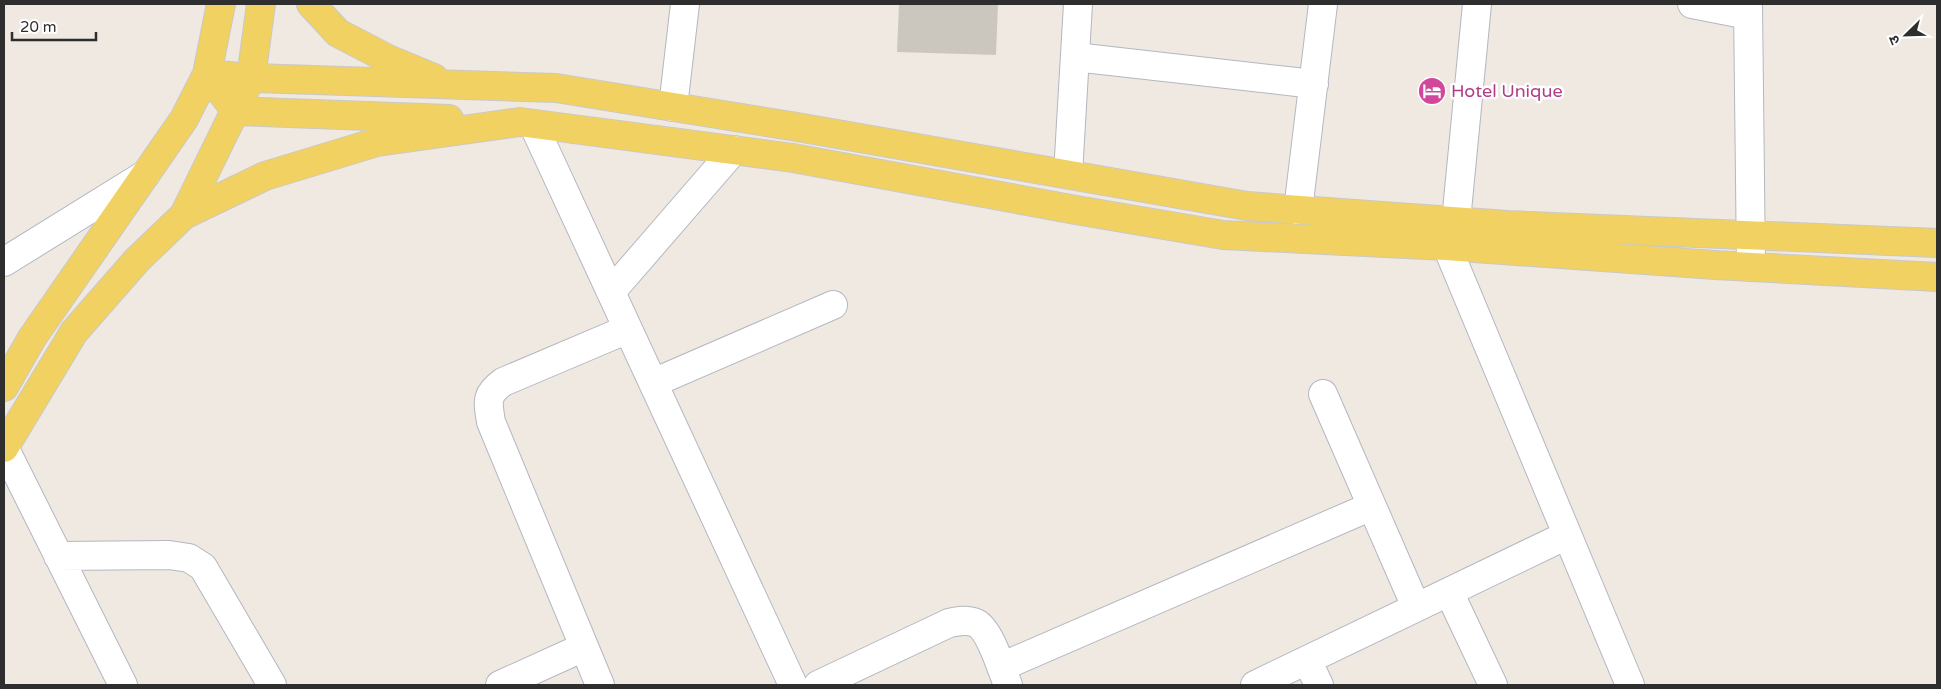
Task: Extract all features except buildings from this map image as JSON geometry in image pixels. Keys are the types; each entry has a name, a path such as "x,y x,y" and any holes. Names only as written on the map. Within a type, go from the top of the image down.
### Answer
{"main road":[{"path":"4,387 32,338 184,118 207,74 221,4"},
{"path":"184,215 251,78 261,4"},
{"path":"311,4 338,33 388,59 452,85"},
{"path":"207,74 251,78 556,88 807,128 1247,206 1507,225 1937,243"},
{"path":"207,74 236,110 526,123 793,158 1223,235 1446,246 1937,277"},
{"path":"4,447 74,332 137,260 184,215 265,176 377,142 526,123"}],"street":[{"path":"673,107 685,4"},
{"path":"1068,174 1078,4"},
{"path":"1298,210 1324,4"},
{"path":"1477,4 1446,221 1446,246 1630,685"},
{"path":"1692,4 1748,9 1751,266"},
{"path":"1075,56 1314,84"},
{"path":"526,123 611,292 798,685 949,623 962,620 977,623 987,635 1004,676 1372,506"},
{"path":"611,292 734,150"},
{"path":"4,262 146,174"},
{"path":"653,383 833,304"},
{"path":"600,685 491,422 488,402 493,389 503,382 628,328"},
{"path":"1323,394 1416,607"},
{"path":"4,447 123,685"},
{"path":"1255,685 1567,535"},
{"path":"58,556 169,555 189,558 203,567 272,685"},
{"path":"1449,592 1493,685"},
{"path":"500,685 584,647"},
{"path":"1307,660 1319,685"}],"place":[{"name":"Hotel Unique","path":"1432,91"}]}
